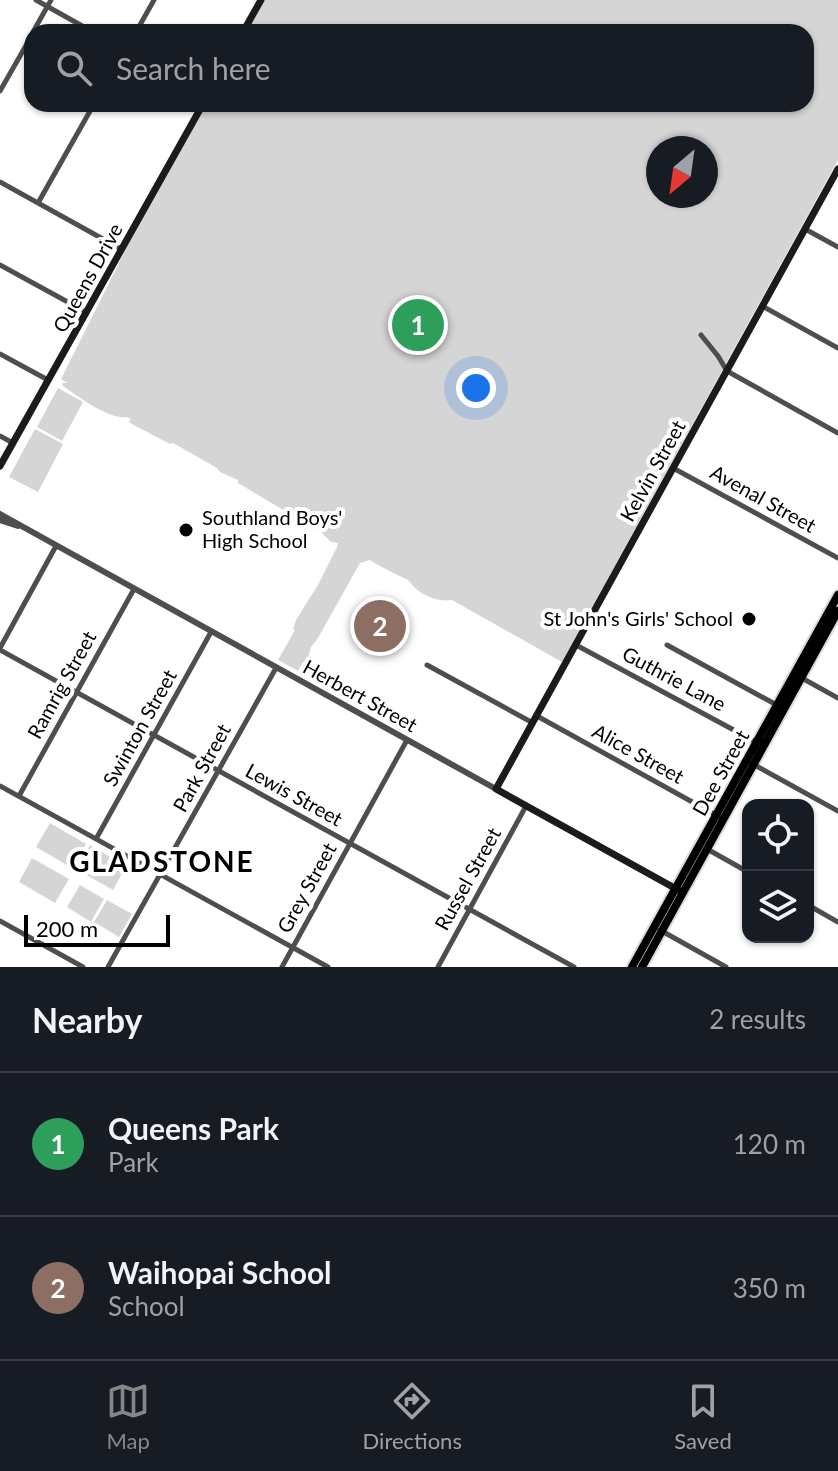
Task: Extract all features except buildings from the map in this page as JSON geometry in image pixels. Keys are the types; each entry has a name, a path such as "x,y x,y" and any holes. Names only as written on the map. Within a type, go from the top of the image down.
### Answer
{"main road":[{"path":"248,24 261,0"},
{"name":"Queens Drive","path":"0,466 198,112"},
{"name":"Kelvin Street","path":"496,789 838,169"},
{"name":"Dee Street","path":"798,676 838,595"},
{"name":"Dee Street","path":"632,967 658,929 780,707 838,611"},
{"name":"Dee Street","path":"750,762 757,742 780,707"},
{"name":"Herbert Street","path":"496,789 679,891"},
{"name":"Dee Street","path":"642,967 658,929"}],"street":[{"path":"36,0 79,24"},
{"path":"38,24 51,0"},
{"path":"140,24 154,0"},
{"path":"0,91 24,49"},
{"path":"38,203 89,112"},
{"path":"0,182 121,249"},
{"path":"805,229 838,247"},
{"path":"0,265 86,312"},
{"path":"762,306 838,348"},
{"path":"701,335 727,371 838,433"},
{"path":"0,354 48,380"},
{"path":"0,436 13,443"},
{"name":"Avenal Street","path":"673,468 838,558"},
{"name":"Herbert Street","path":"0,514 496,789"},
{"name":"Herbert Street","path":"0,520 22,527"},
{"path":"0,649 56,546"},
{"name":"Ramrig Street","path":"19,796 134,589"},
{"name":"Swinton Street","path":"96,839 211,632"},
{"name":"Guthrie Lane","path":"576,645 757,742"},
{"path":"667,645 780,707"},
{"name":"Lewis Street","path":"0,649 574,967"},
{"name":"Alice Street","path":"427,665 720,817"},
{"name":"Park Street","path":"108,967 276,668"},
{"path":"798,676 838,698"},
{"name":"Grey Street","path":"282,967 407,740"},
{"path":"750,762 838,811"},
{"path":"0,786 328,967"},
{"name":"Russel Street","path":"438,967 526,806"},
{"path":"703,847 746,871"},
{"path":"814,908 838,922"},
{"path":"0,921 83,967"},
{"path":"658,929 726,967"}],"shaded area":[{"path":"265,0 838,0 838,160 562,662 452,600 423,594 406,579 370,560 360,563 311,647 307,662 303,662 298,671 278,660 338,543 331,542 318,529 300,522 238,483 238,480 130,423 131,419 94,407 63,386 62,383 67,383 61,379 127,247 203,112 814,112 814,24 252,24"},
{"path":"58,388 83,402 62,441 37,427"},
{"path":"35,429 63,444 38,492 9,477"},
{"path":"50,823 86,844 72,868 36,847"},
{"path":"90,845 126,866 113,890 76,869"},
{"path":"32,858 69,879 55,903 19,882"},
{"path":"80,885 104,899 91,922 67,907"},
{"path":"107,900 132,914 119,937 94,922"}],"place":[{"name":"Queens Park","path":"418,325"},
{"name":"Southland Boys' High School","path":"186,530"},
{"name":"St John's Girls' School","path":"749,619"},
{"name":"Waihopai School","path":"380,626"}],"district":[{"name":"GLADSTONE","path":"162,862"}]}
